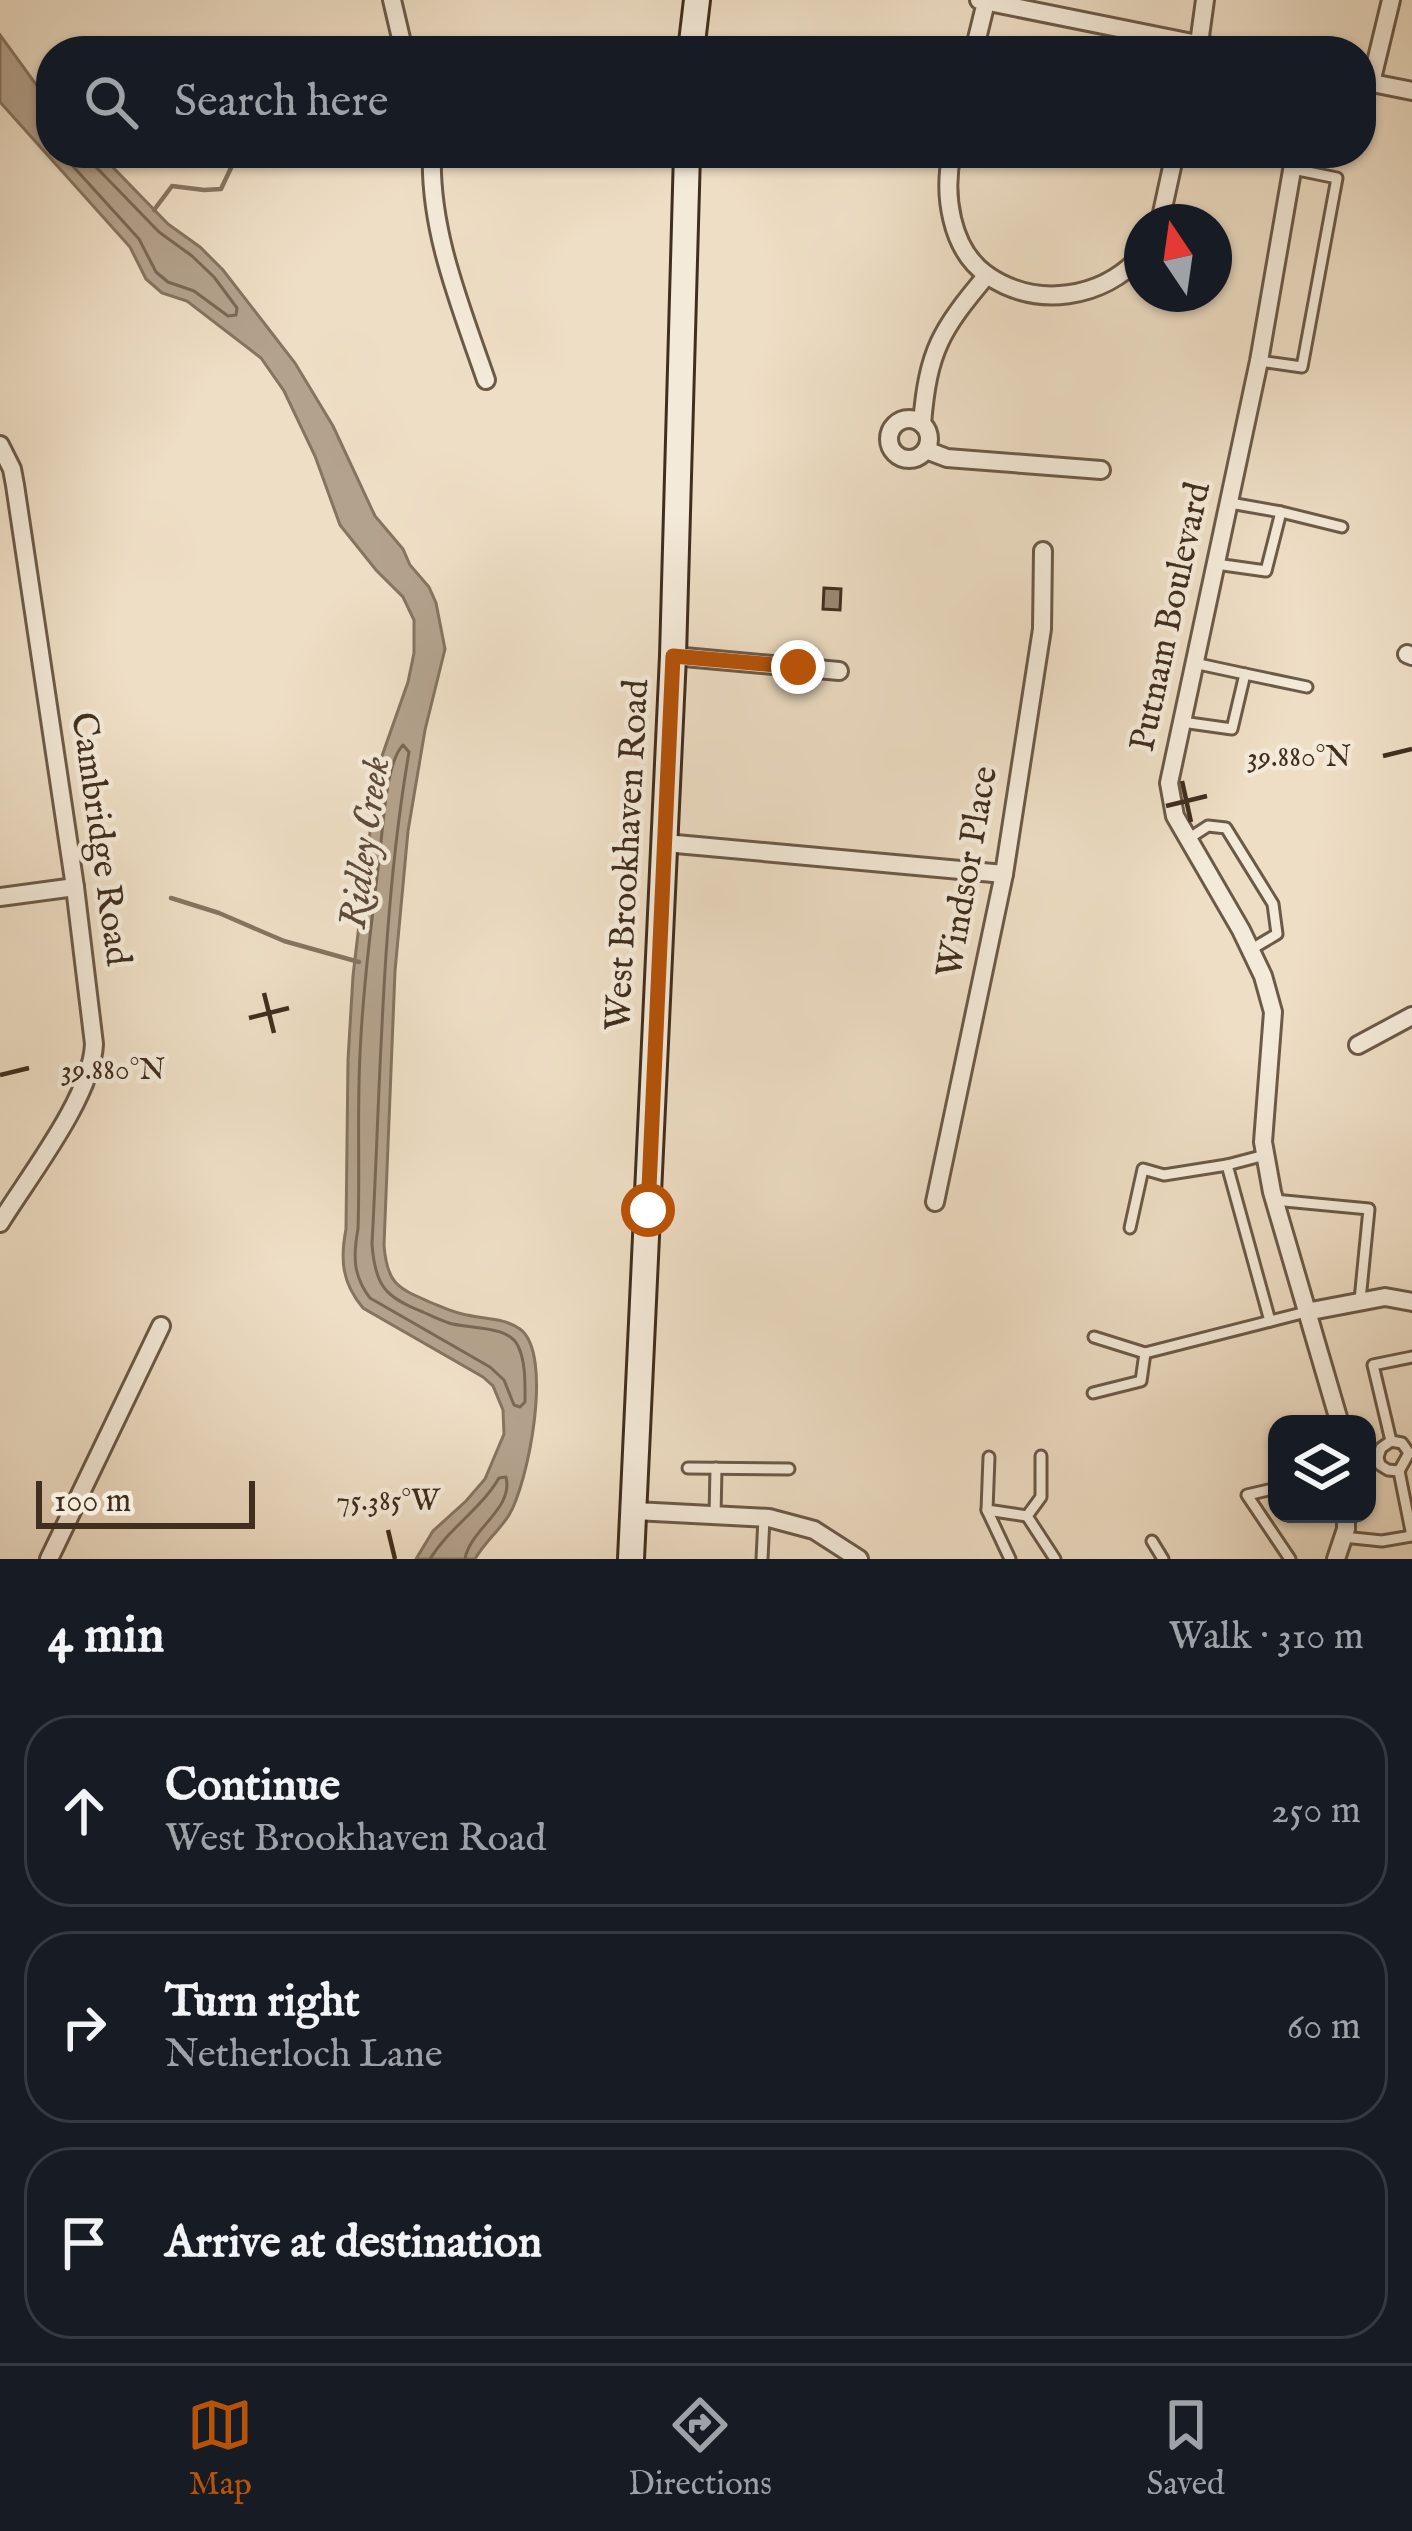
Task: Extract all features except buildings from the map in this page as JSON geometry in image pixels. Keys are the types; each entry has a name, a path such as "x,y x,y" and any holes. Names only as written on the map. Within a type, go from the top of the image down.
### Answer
{"street":[{"path":"392,0 400,36"},
{"path":"693,36 697,0"},
{"path":"1200,36 1205,0"},
{"path":"1376,49 1391,0"},
{"path":"976,36 982,1 1146,36"},
{"path":"1376,84 1412,91"},
{"path":"434,168 448,268 486,380"},
{"name":"West Brookhaven Road","path":"631,1559 673,656 686,168"},
{"path":"950,168 952,218 964,247 987,274 1032,293 1072,294 1109,283 1124,270"},
{"path":"1164,204 1172,168"},
{"name":"Putnam Boulevard","path":"1293,168 1259,361 1169,783 1175,816 1250,950 1273,1012 1265,1155 1337,1415"},
{"path":"922,424 935,347 987,274"},
{"path":"908,418 922,424 929,436 926,450 904,459 894,454 888,441 890,430 908,418"},
{"name":"Cambridge Road","path":"0,445 16,485 93,1029 93,1060 83,1090 0,1222"},
{"path":"926,450 946,458 1102,470"},
{"name":"Windsor Place","path":"935,1202 1004,874 1042,629 1043,551"},
{"path":"673,656 839,671"},
{"path":"665,844 1004,874"},
{"path":"0,897 75,887"},
{"path":"1358,1045 1412,1016"},
{"path":"1306,1312 1385,1297 1412,1302"},
{"path":"50,1559 161,1326"},
{"path":"634,1511 764,1518 814,1530 859,1559"},
{"path":"1336,1559 1345,1523"}],"lane":[{"path":"1259,361 1301,367 1337,178 1312,168"},
{"path":"1229,502 1342,526"},
{"path":"1216,564 1266,571 1281,512"},
{"path":"1194,663 1307,688"},
{"path":"1182,722 1232,729 1246,674"},
{"path":"1188,839 1208,826 1226,828 1273,904 1277,934 1250,950"},
{"path":"1130,1228 1142,1169 1164,1175 1265,1155"},
{"path":"1227,1165 1270,1321"},
{"path":"1274,1200 1369,1209 1360,1300"},
{"path":"1094,1337 1145,1352 1306,1312"},
{"path":"1093,1393 1141,1381 1145,1352"},
{"path":"1390,1441 1372,1365 1412,1357"},
{"path":"1343,1537 1382,1541 1412,1536 1399,1471 1409,1454 1402,1443 1390,1441 1376,1455"},
{"path":"1027,1516 1041,1497 1041,1456"},
{"path":"989,1457 987,1510 1010,1559"},
{"path":"1376,1462 1399,1471"},
{"path":"688,1468 789,1469"},
{"path":"716,1468 716,1516"},
{"path":"1268,1490 1247,1495 1290,1559"},
{"path":"987,1510 1027,1516 1054,1559"},
{"path":"762,1559 764,1518"},
{"path":"1152,1541 1163,1559"}],"water":[{"path":"0,35 36,84 36,142 0,102"},
{"path":"59,168 114,168 168,224 223,270 295,363 333,426 375,516 403,549 436,603 445,649 408,831 395,971 384,1245 388,1269 403,1289 453,1312 514,1325 530,1343 536,1391 524,1476 509,1515 475,1559 416,1559 433,1531 485,1479 504,1434 503,1410 493,1386 363,1308 347,1280 343,1261 353,976 382,756 408,682 414,620 403,597 340,525 315,456 284,391 261,358 187,301 162,293 146,279 130,247"}],"waterway":[{"path":"154,210 172,186 221,189 231,168"},
{"path":"171,898 284,941 359,962"}],"route":[{"path":"648,1210 673,656 798,667"}],"water label":[{"name":"Ridley Creek","path":"366,843"}]}
